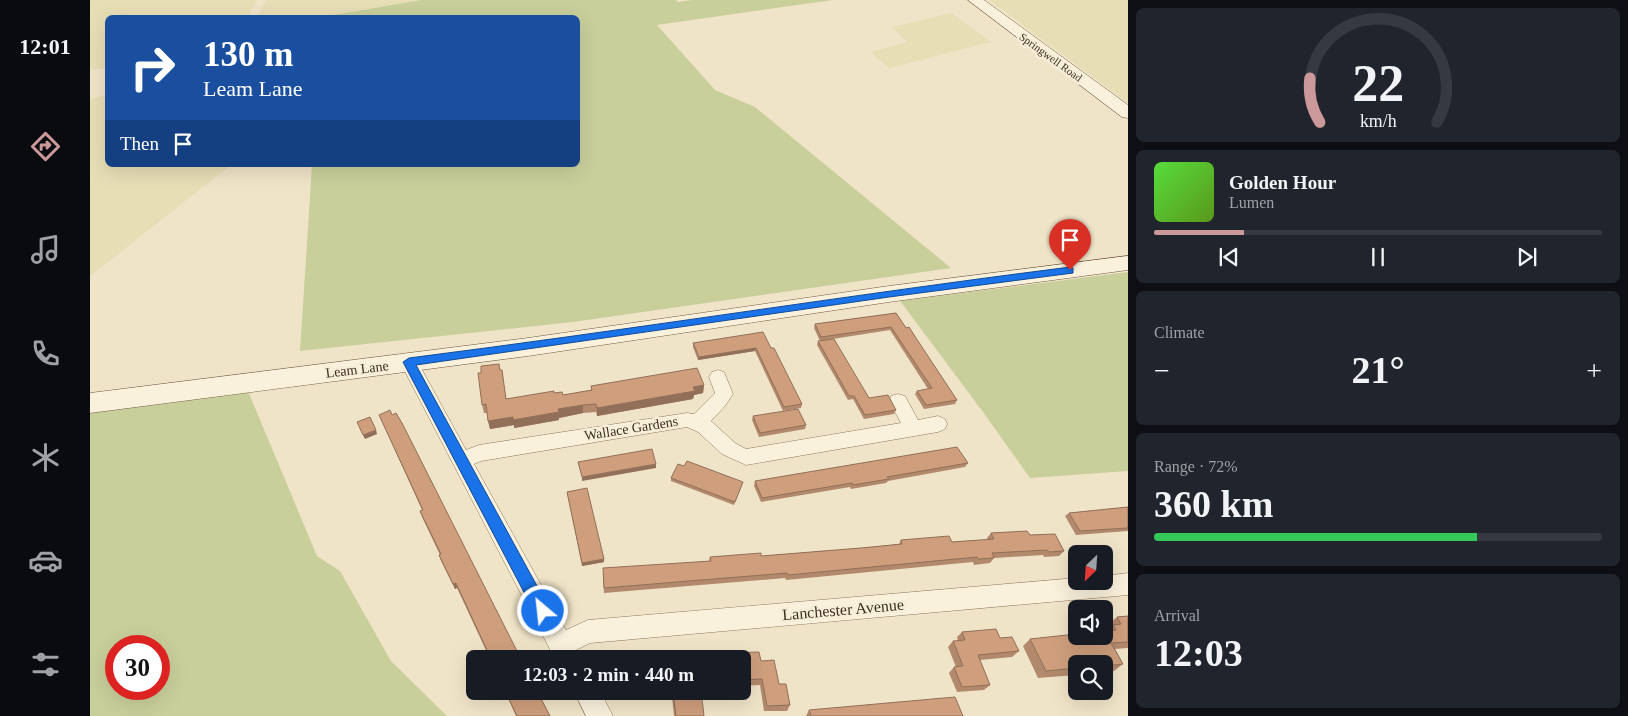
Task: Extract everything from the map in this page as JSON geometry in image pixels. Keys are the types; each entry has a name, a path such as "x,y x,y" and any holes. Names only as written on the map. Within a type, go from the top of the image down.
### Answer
{"main road":[{"name":"Springwell Road","path":"975,0 1128,113"},
{"name":"Leam Lane","path":"90,403 548,344 889,294 1128,263"}],"street":[{"path":"409,362 564,650"},
{"path":"699,422 724,394 718,377"},
{"path":"898,401 913,428"},
{"name":"Wallace Gardens","path":"461,460 479,453 687,420 699,422 708,428 734,454 746,457 938,424"},
{"name":"Lanchester Avenue","path":"567,650 588,632 1128,584"},
{"path":"591,700 600,716"}],"shaded area":[{"path":"90,0 257,0 248,15 105,15 105,68 90,70"},
{"path":"266,0 421,0 334,15 258,15"},
{"path":"989,0 1128,0 1128,103"},
{"path":"951,13 991,42 889,68 871,52 908,42 892,27"},
{"path":"105,95 105,167 228,167 90,276 90,99"}],"green space":[{"path":"421,0 676,0 678,2 692,0 833,0 657,25 715,90 755,107 951,268 573,322 300,351 312,167 580,167 580,15 334,15"},
{"path":"1128,272 1128,471 1030,478 900,301"},
{"path":"248,391 317,556 340,571 391,661 447,716 90,716 90,411"}],"building":[{"path":"896,313 906,328 909,327 957,400 926,405 917,391 932,388 891,327 821,337 815,324"},
{"path":"763,332 771,348 774,348 802,404 784,407 756,348 699,357 693,343"},
{"path":"834,339 869,398 888,395 896,410 865,415 854,396 849,396 818,341"},
{"path":"499,364 500,370 502,370 506,399 554,391 554,393 562,392 563,395 592,390 591,386 697,368 704,385 693,387 695,391 597,408 596,404 583,405 558,409 559,412 513,420 513,417 488,421 486,404 482,405 478,373 481,373 481,366"},
{"path":"798,409 806,425 760,433 753,416"},
{"path":"390,410 392,415 396,413 402,423 516,650 487,650 456,583 453,584 439,555 441,554 420,511 423,510 379,415"},
{"path":"370,417 376,430 363,435 357,422"},
{"path":"957,447 968,463 887,477 889,479 853,485 852,483 762,498 755,481"},
{"path":"652,449 656,464 582,477 578,462"},
{"path":"687,461 743,482 735,502 671,478 678,464 684,466"},
{"path":"587,488 604,559 582,563 567,492"},
{"path":"1128,507 1128,528 1080,531 1069,513"},
{"path":"1027,531 1030,535 1055,534 1064,551 992,553 994,558 978,559 977,557 788,575 787,573 604,588 603,568 711,561 710,557 761,553 761,556 861,548 902,544 901,540 949,536 952,542 994,539 991,533"},
{"path":"1128,616 1128,642 1113,643 1113,630 1116,630 1113,625 1121,624 1117,617"},
{"path":"996,629 1000,638 1012,637 1019,651 978,655 990,685 962,687 954,667 963,666 953,641 965,640 962,632"},
{"path":"1068,635 1068,645 1112,645 1123,664 1113,665 1113,655 1068,655 1068,669 1046,671 1030,639"},
{"path":"751,652 759,652 761,661 774,660 779,684 786,684 790,705 767,706 762,679 751,680"},
{"path":"955,697 963,716 811,716 809,710"},
{"path":"509,700 542,700 550,716 517,716"},
{"path":"674,700 702,700 704,716 676,716"}],"route":[{"path":"543,611 409,362 528,347 889,294 1070,270"}]}
